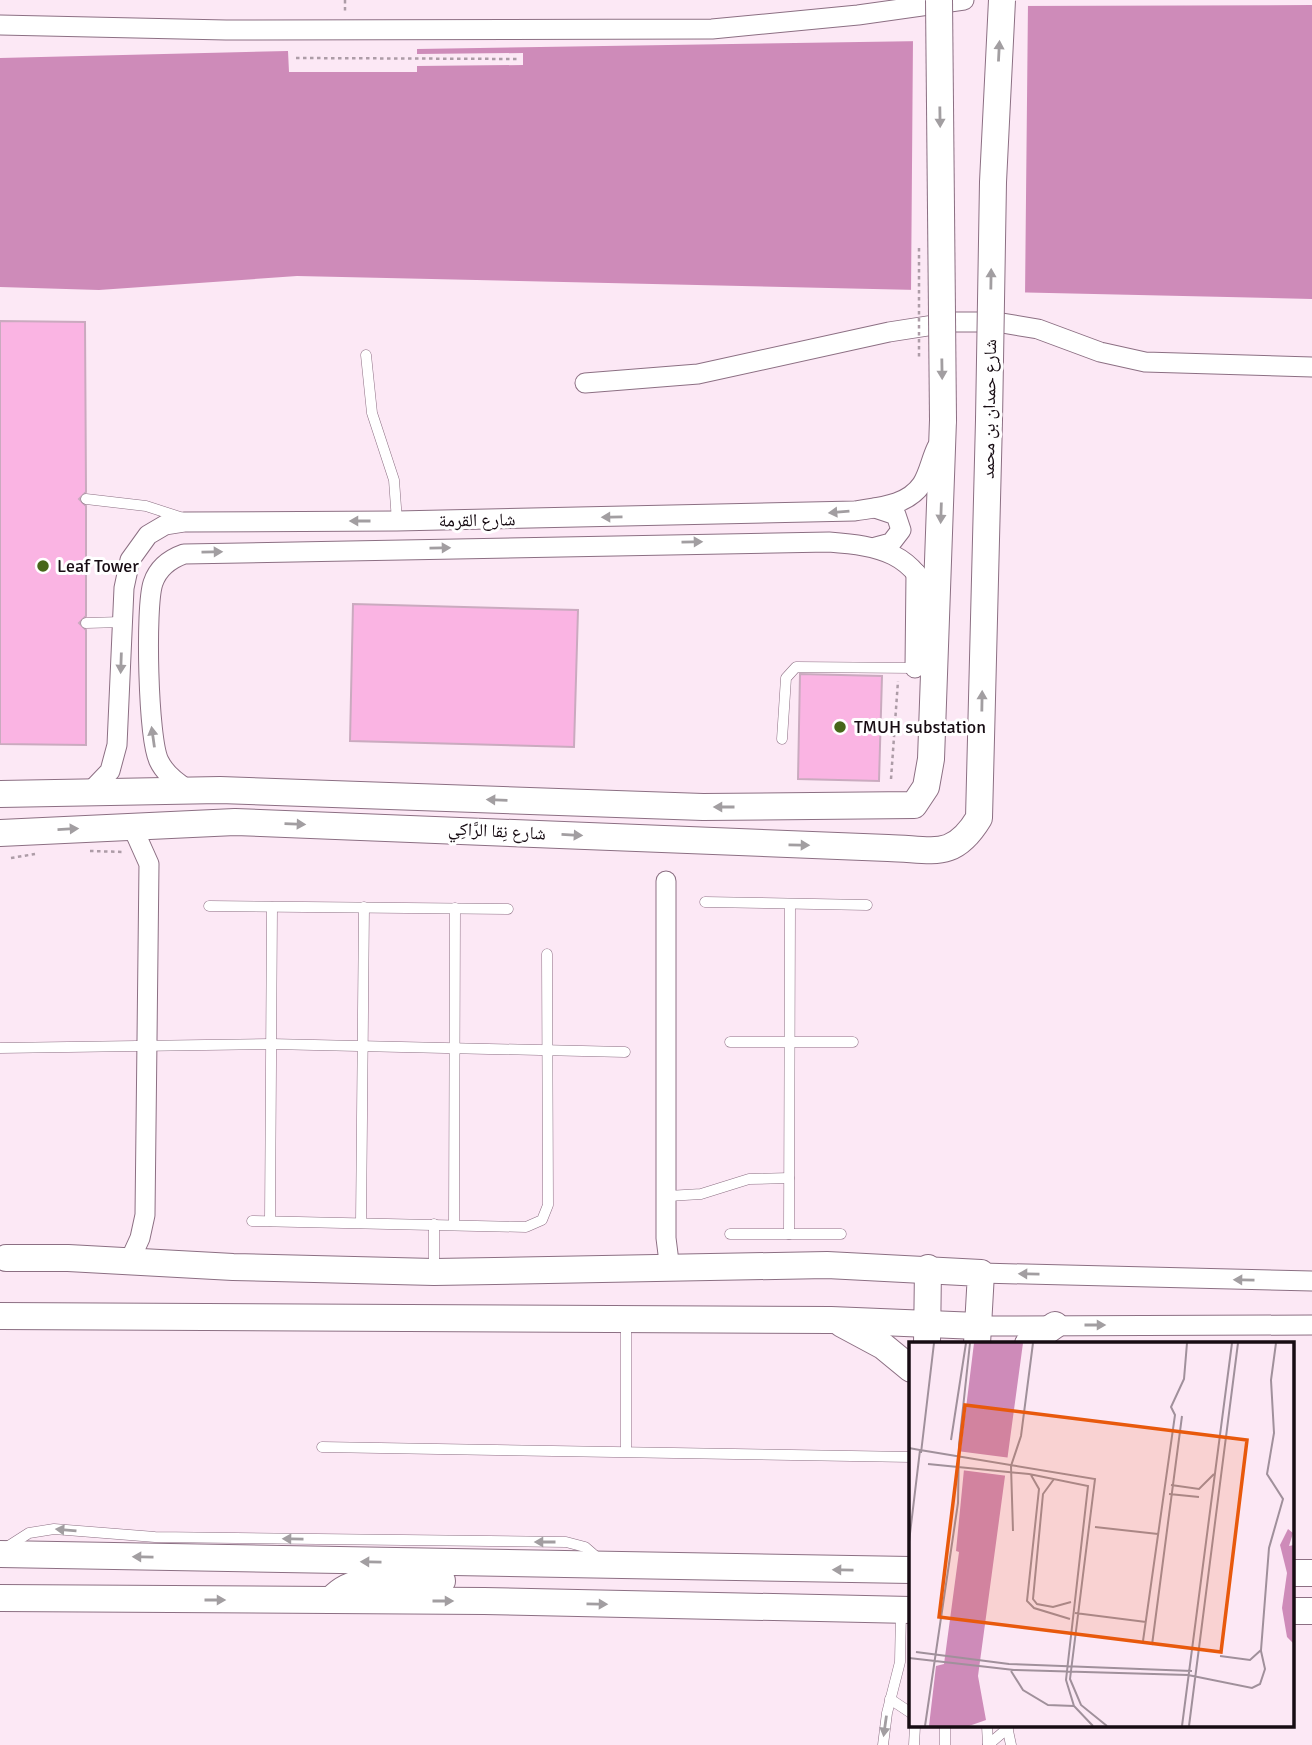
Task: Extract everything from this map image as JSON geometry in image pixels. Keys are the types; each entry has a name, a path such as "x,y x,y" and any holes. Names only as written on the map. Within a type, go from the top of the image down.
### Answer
{"street":[{"path":"935,606 943,429 939,0"},
{"path":"0,25 214,30 712,29 858,15 964,0"},
{"name":"شارع حمدان بن محمد","path":"979,818 993,182 1002,0"},
{"path":"585,383 698,374 889,332 953,322 996,322 1028,327 1100,352 1145,362 1312,367"},
{"name":"شارع القرمة","path":"88,794 105,778 115,758 126,571 135,551 156,529 174,523 193,522 810,514 875,508 898,503 916,491 943,429"},
{"path":"875,508 896,515 901,530 891,543 876,547"},
{"name":"شارع القرمة","path":"190,790 168,775 157,759 149,684 152,585 167,562 184,554 793,540 876,547 902,559 916,573 935,606"},
{"path":"907,668 916,573"},
{"name":"شارع نِقا الرَّاكِي","path":"6,790 88,794 190,790 703,807 914,805 926,786 931,759 935,606"},
{"path":"120,700 127,707 137,707 145,701 149,684"},
{"name":"شارع نِقا الرَّاكِي","path":"0,833 235,822 450,828 939,849 961,843 979,818"},
{"path":"130,1260 140,1238 145,1215 149,864 146,852 135,838 132,826"},
{"path":"665,1270 668,1196 666,881"},
{"path":"6,1258 433,1272 665,1270 827,1265 928,1268 981,1273 1312,1281"},
{"path":"927,1334 928,1268"},
{"path":"978,1335 981,1273"},
{"path":"0,1317 831,1320 927,1334 978,1335 1055,1325 1312,1325"},
{"path":"831,1320 883,1346 909,1368"},
{"path":"1031,1342 1055,1325"},
{"path":"0,1554 604,1567 909,1570"},
{"path":"330,1601 346,1587 366,1581 461,1579 467,1575 470,1564"},
{"path":"504,1602 506,1589 512,1583 585,1581 599,1574 604,1567"},
{"path":"1294,1573 1312,1573"},
{"path":"0,1598 504,1602 906,1610"},
{"path":"1294,1611 1312,1611"}],"lane":[{"path":"366,355 372,413 394,480 397,521"},
{"path":"86,499 160,509 193,522"},
{"path":"86,624 122,622"},
{"path":"782,739 786,678 796,667 907,668"},
{"path":"705,902 867,905"},
{"path":"789,1234 790,904"},
{"path":"209,906 508,909"},
{"path":"270,1221 272,907"},
{"path":"361,1223 364,907"},
{"path":"454,1225 455,908"},
{"path":"252,1222 526,1227 537,1223 545,1215 548,1205 547,954"},
{"path":"730,1042 853,1042"},
{"path":"0,1048 271,1044 625,1052"},
{"path":"668,1196 701,1194 749,1179 789,1178"},
{"path":"433,1272 434,1224"},
{"path":"730,1234 841,1234"},
{"path":"626,1319 626,1450"},
{"path":"322,1447 626,1450 909,1457"},
{"path":"0,1554 17,1539 54,1529 155,1537 566,1542 593,1553 604,1567"},
{"path":"883,1745 890,1699 900,1662 906,1610"},
{"path":"890,1699 909,1712"},
{"path":"988,1745 1007,1728"}],"path":[{"path":"345,0 345,17"},
{"path":"296,58 456,57 519,60"},
{"path":"891,779 907,668"},
{"path":"78,851 146,852"},
{"path":"10,858 37,853"}],"shaded area":[{"path":"1312,5 1312,299 297,276 99,290 0,287 0,58 288,51 289,72 417,72 417,49 990,40 992,6"}],"pier":[{"path":"992,2 1028,2 1025,297 911,294 913,38 987,36 989,5"},
{"path":"523,53 523,65 417,66 417,54"}],"building":[{"name":"Leaf Tower","path":"0,321 85,322 86,492 79,499 86,506 86,616 79,623 86,630 86,745 0,744"},
{"path":"353,604 578,610 574,747 350,741"},
{"name":"TMUH substation","path":"800,674 882,676 879,781 798,779"}],"place":[{"name":"Leaf Tower","path":"43,566"},
{"name":"TMUH substation","path":"840,727"}]}
